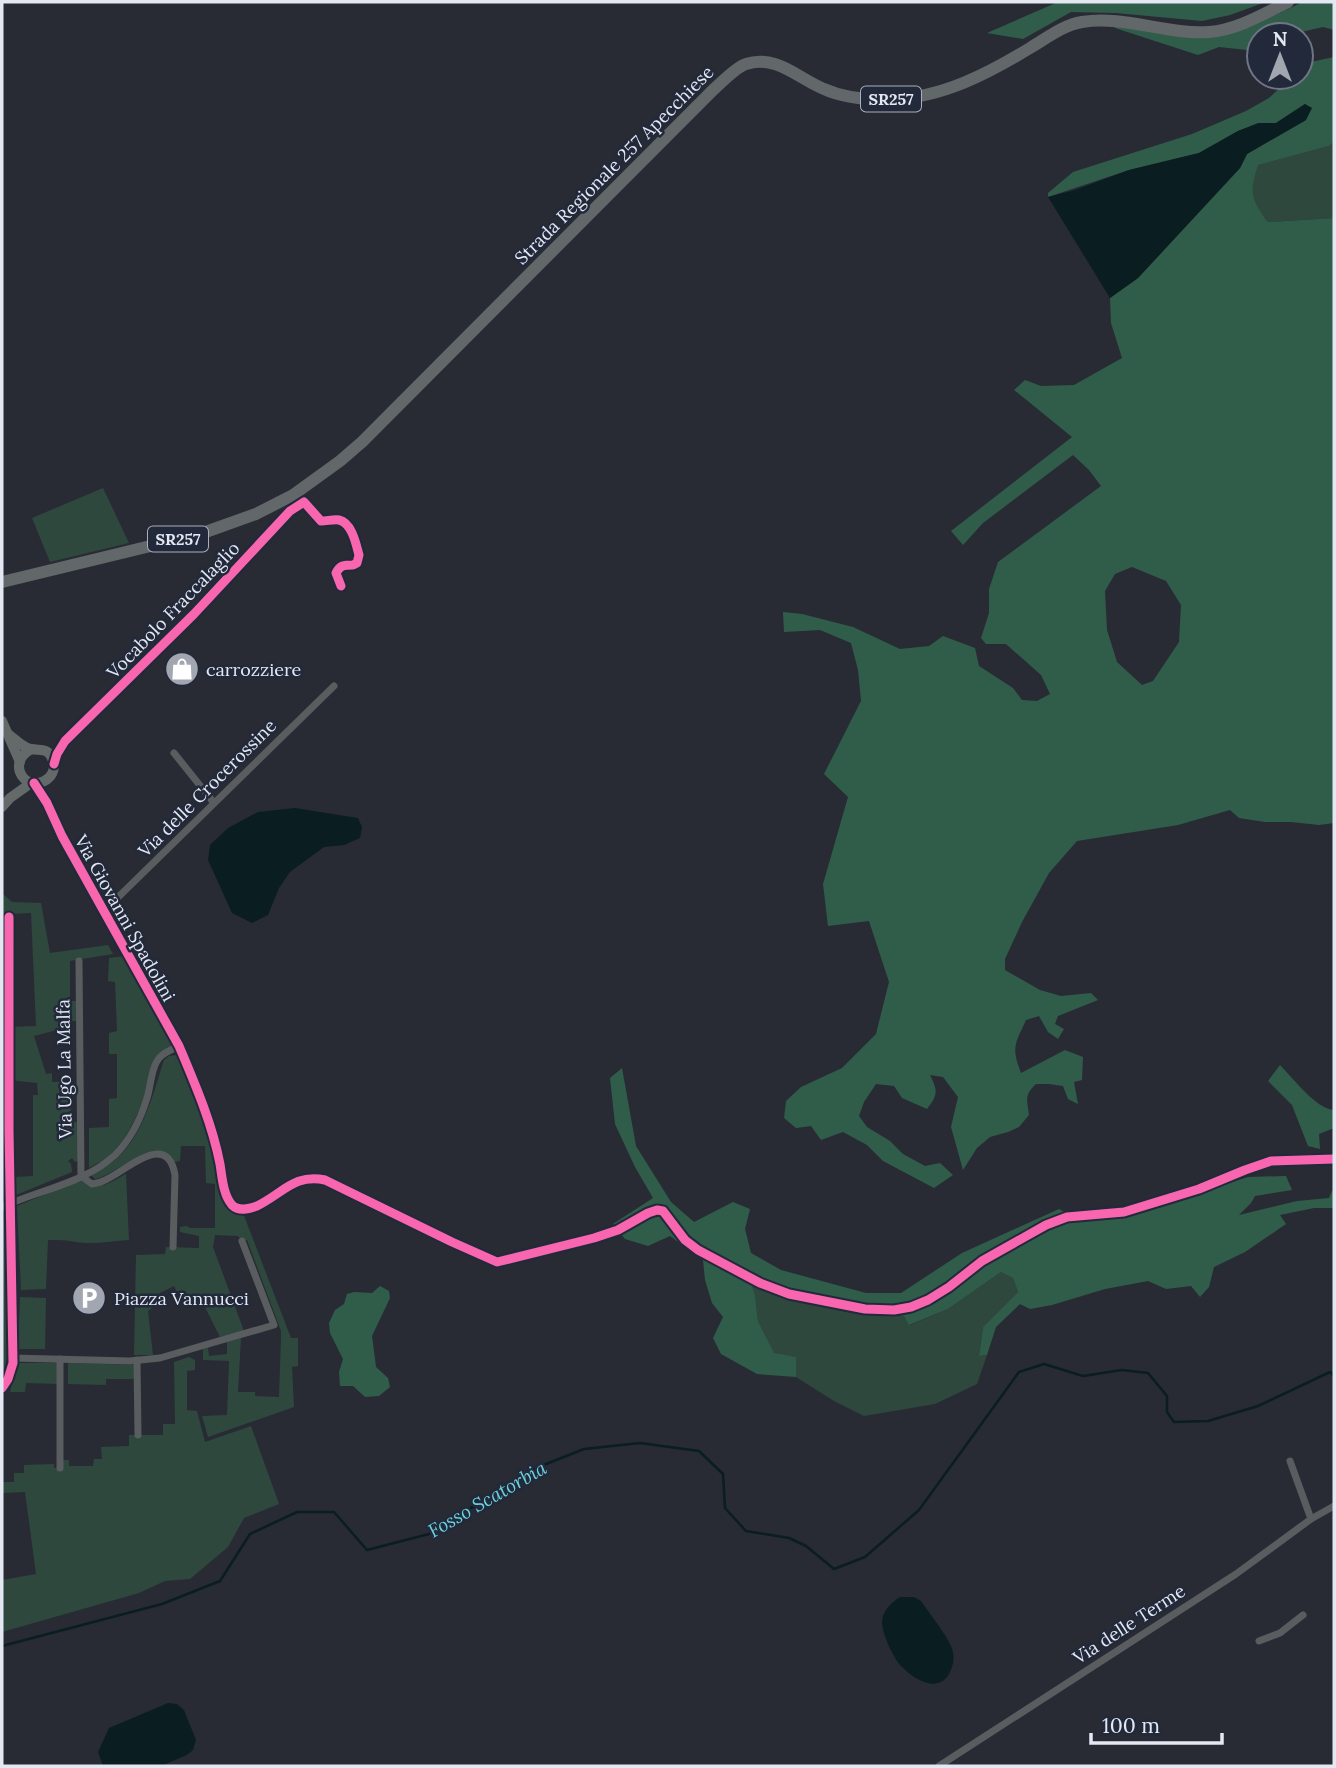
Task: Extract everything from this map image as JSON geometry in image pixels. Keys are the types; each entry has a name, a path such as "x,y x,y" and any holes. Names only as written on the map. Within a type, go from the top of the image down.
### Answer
{"main road":[{"name":"Strada Regionale 257 Apecchiese","path":"2,582 200,534 256,514 293,495 340,461 411,394 713,90 745,64 765,62 788,68 825,90 854,97 893,99 932,94 972,79 1029,49 1058,30 1080,22 1104,20 1208,32 1229,29 1288,2"},
{"path":"2,721 23,778 32,783"},
{"path":"2,807 32,783 47,780 54,770 50,755 8,734"},
{"path":"10,798 26,752 37,749"}],"street":[{"name":"Vocabolo Fraccalaglio","path":"65,741 194,614 290,511 304,502 321,520 339,520 350,528 359,559 353,565 339,568 336,573 341,586"},
{"name":"Via delle Crocerossine","path":"103,912 334,686"},
{"path":"37,749 52,747 65,741"},
{"path":"54,764 65,741"},
{"path":"174,753 214,803"},
{"name":"Via Giovanni Spadolini","path":"47,780 47,803"},
{"name":"Via Giovanni Spadolini","path":"32,783 47,803 103,912 179,1046 214,1138 228,1198 232,1206 239,1210 258,1205 302,1179 313,1177 325,1180 497,1262 606,1234 657,1210 663,1211 685,1240 698,1250 746,1277 789,1294 865,1309 894,1310 928,1300 982,1261 1046,1225 1067,1217 1124,1212 1199,1189 1271,1161 1334,1158"},
{"path":"2,1388 8,1380 12,1358 9,917"},
{"name":"Via Ugo La Malfa","path":"79,961 81,1176"},
{"path":"2,1207 81,1176 102,1165 122,1147 141,1115 160,1057 179,1046"},
{"path":"81,1176 92,1184 104,1181 138,1159 156,1154 166,1157 173,1165 175,1175 173,1247"},
{"path":"12,1358 160,1358 274,1325 242,1241"},
{"path":"60,1359 60,1468"},
{"path":"137,1360 138,1435"},
{"path":"1290,1461 1311,1519"},
{"name":"Via delle Terme","path":"939,1766 1236,1574 1311,1519 1334,1506"},
{"path":"1259,1641 1280,1633 1303,1615"}],"green space":[{"path":"1058,2 1266,2 1230,15 1202,21 1071,12 1023,39 987,33"},
{"path":"1303,2 1334,2 1334,30 1323,27 1315,29 1315,21 1263,21"},
{"path":"1112,25 1199,37 1245,28 1245,50 1219,47 1198,55"},
{"path":"1334,57 1334,142 1329,146 1258,165 1253,182 1253,195 1268,222 1334,218 1334,823 1319,825 1265,822 1239,818 1230,810 1178,825 1077,841 1049,873 1005,959 1005,970 1040,990 1061,996 1091,993 1098,1000 1058,1016 1055,1024 1064,1029 1058,1039 1048,1032 1039,1016 1026,1020 1016,1046 1021,1073 1065,1050 1083,1057 1082,1080 1074,1082 1078,1104 1068,1099 1063,1086 1036,1084 1028,1095 1029,1115 1019,1127 990,1137 977,1148 963,1170 951,1127 958,1097 943,1077 930,1075 936,1093 927,1109 902,1098 894,1086 876,1084 864,1102 859,1116 867,1127 890,1141 903,1154 925,1166 940,1163 953,1175 934,1188 883,1161 867,1145 843,1132 821,1140 811,1126 796,1128 784,1118 786,1101 801,1087 842,1068 876,1034 889,982 869,921 828,926 823,884 848,797 824,774 861,701 858,670 851,643 820,630 784,632 783,612 853,627 900,649 929,646 943,636 975,648 979,666 1013,688 1022,700 1037,701 1050,694 1041,675 1006,644 986,644 981,638 989,613 989,589 998,562 1101,486 1073,455 983,523 963,545 951,531 1072,437 1014,390 1025,380 1041,386 1074,385 1122,358 1111,323 1110,298 1138,278 1240,168 1247,154 1306,120 1305,104 1276,123 1258,123 1199,153 1129,170 1048,197 1048,193 1073,172 1192,134 1269,98 1277,91 1315,91 1315,61","holes":["1132,567 1166,581 1181,605 1179,642 1153,681 1142,685 1117,662 1107,630 1105,591 1115,574"]},
{"path":"1334,142 1334,218 1268,222 1254,202 1252,190 1257,165 1329,146"},
{"path":"103,488 129,543 50,562 32,518"},
{"path":"2,893 12,902 41,903 50,953 108,945 113,954 70,961 70,1001 79,1001 80,1021 70,1021 71,1034 62,1035 57,1030 34,1036 46,1074 52,1073 52,1082 70,1081 71,1121 80,1123 81,1160 75,1162 72,1158 68,1161 72,1172 16,1195 15,1177 33,1176 33,1095 38,1095 37,1083 9,1080 9,1130 2,1131 2,997 9,997 9,1027 36,1026 31,913 2,917"},
{"path":"126,956 174,1045 158,1054 145,1096 126,1135 108,1157 89,1168 89,1128 109,1127 109,1099 117,1098 117,1054 109,1054 109,1033 117,1031 115,982 108,981 109,958"},
{"path":"176,1055 182,1058 209,1130 224,1197 235,1213 243,1213 291,1338 298,1338 298,1366 292,1367 294,1407 208,1437 202,1416 227,1415 229,1361 203,1360 203,1349 208,1348 209,1356 227,1354 227,1342 241,1338 238,1392 279,1397 281,1331 247,1240 242,1241 238,1236 215,1235 213,1247 244,1331 220,1337 203,1303 184,1307 174,1286 152,1297 153,1307 148,1311 153,1355 134,1355 136,1255 165,1254 166,1247 199,1248 199,1236 180,1232 180,1227 215,1228 215,1184 206,1183 205,1146 181,1146 180,1161 174,1162 165,1154 156,1152 135,1158 104,1176 95,1179 91,1175 110,1164 131,1143 145,1116 164,1060"},
{"path":"1280,1065 1312,1099 1334,1110 1334,1128 1319,1134 1320,1149 1308,1146 1292,1105 1268,1081"},
{"path":"622,1068 636,1146 671,1202 694,1222 733,1202 750,1209 745,1229 751,1253 781,1270 866,1293 901,1293 962,1253 1059,1209 1079,1220 1128,1216 1248,1177 1286,1176 1292,1190 1255,1196 1239,1215 1297,1201 1329,1198 1334,1190 1334,1208 1314,1208 1280,1215 1286,1224 1245,1252 1214,1267 1209,1287 1200,1297 1191,1286 1166,1289 1148,1281 1105,1289 1030,1309 1020,1304 996,1327 987,1355 979,1356 983,1327 1018,1292 1013,1278 1001,1272 948,1309 909,1325 904,1316 751,1284 758,1321 774,1353 796,1357 796,1377 757,1374 721,1354 713,1338 723,1317 712,1303 705,1280 703,1260 670,1236 648,1246 625,1239 613,1224 653,1198 615,1124 610,1078"},
{"path":"126,1174 129,1240 89,1243 48,1240 46,1289 21,1290 17,1206 80,1180 99,1186"},
{"path":"2,1217 7,1357 2,1378"},
{"path":"1001,1272 1013,1278 1018,1292 983,1327 979,1356 987,1355 977,1384 935,1404 864,1416 796,1377 795,1357 774,1354 758,1321 755,1295 750,1284 904,1316 910,1325 948,1309"},
{"path":"380,1286 389,1291 390,1298 372,1336 376,1367 388,1378 390,1387 379,1396 365,1397 353,1386 340,1386 339,1372 343,1359 330,1333 329,1323 335,1310 344,1304 347,1294 372,1293"},
{"path":"20,1297 46,1298 45,1349 18,1349"},
{"path":"189,1357 195,1360 195,1370 187,1371 187,1410 197,1411 205,1442 251,1426 279,1504 244,1518 228,1547 190,1579 165,1581 139,1593 2,1632 2,1580 36,1574 25,1492 2,1493 2,1482 14,1482 14,1473 24,1473 24,1465 54,1464 54,1468 60,1468 60,1460 69,1460 69,1466 93,1466 94,1459 102,1459 101,1447 129,1446 129,1435 163,1435 163,1424 175,1424 174,1362"},
{"path":"17,1363 60,1363 60,1384 26,1383 25,1392 10,1392"},
{"path":"68,1363 137,1365 137,1379 106,1379 106,1385 68,1384"}],"shaded area":[{"path":"1305,104 1312,108 1306,120 1247,154 1240,168 1138,278 1110,298 1048,197 1129,170 1199,153 1238,131 1259,123 1276,123"},
{"path":"295,808 358,818 362,827 360,838 344,845 324,847 290,872 279,888 268,915 252,923 232,913 208,860 210,845 228,828 258,812"},
{"path":"900,1597 914,1597 921,1601 951,1646 952,1666 945,1679 939,1683 933,1684 912,1676 898,1662 888,1645 882,1618 888,1607"},
{"path":"168,1703 177,1704 184,1710 196,1740 193,1750 161,1766 103,1766 98,1752 109,1728"}],"waterway":[{"name":"Fosso Scatorbia","path":"2,1646 162,1604 220,1581 250,1534 297,1512 334,1512 367,1550 429,1534 536,1468 584,1449 640,1443 699,1451 723,1474 725,1508 746,1531 789,1538 806,1546 834,1569 865,1557 919,1510 1019,1372 1044,1364 1083,1376 1122,1370 1148,1373 1167,1396 1167,1412 1174,1422 1208,1421 1258,1406 1330,1372 1334,1376"}],"cycle path":[{"path":"54,764 65,741 194,614 290,511 304,502 321,521 339,520 347,525 353,534 359,555 357,563 343,566 336,573 341,586"},
{"path":"34,783 179,1046 208,1119 217,1149 223,1185 232,1205 238,1209 257,1206 305,1179 325,1180 497,1262 594,1238 618,1230 657,1210 663,1211 685,1240 698,1250 760,1283 789,1294 865,1309 894,1310 928,1300 982,1261 1046,1225 1067,1217 1124,1212 1199,1189 1271,1161 1334,1159"},
{"path":"2,1388 13,1363 9,917"}],"place":[{"name":"carrozziere","path":"182,669"},
{"name":"Piazza Vannucci","path":"89,1298"}]}
